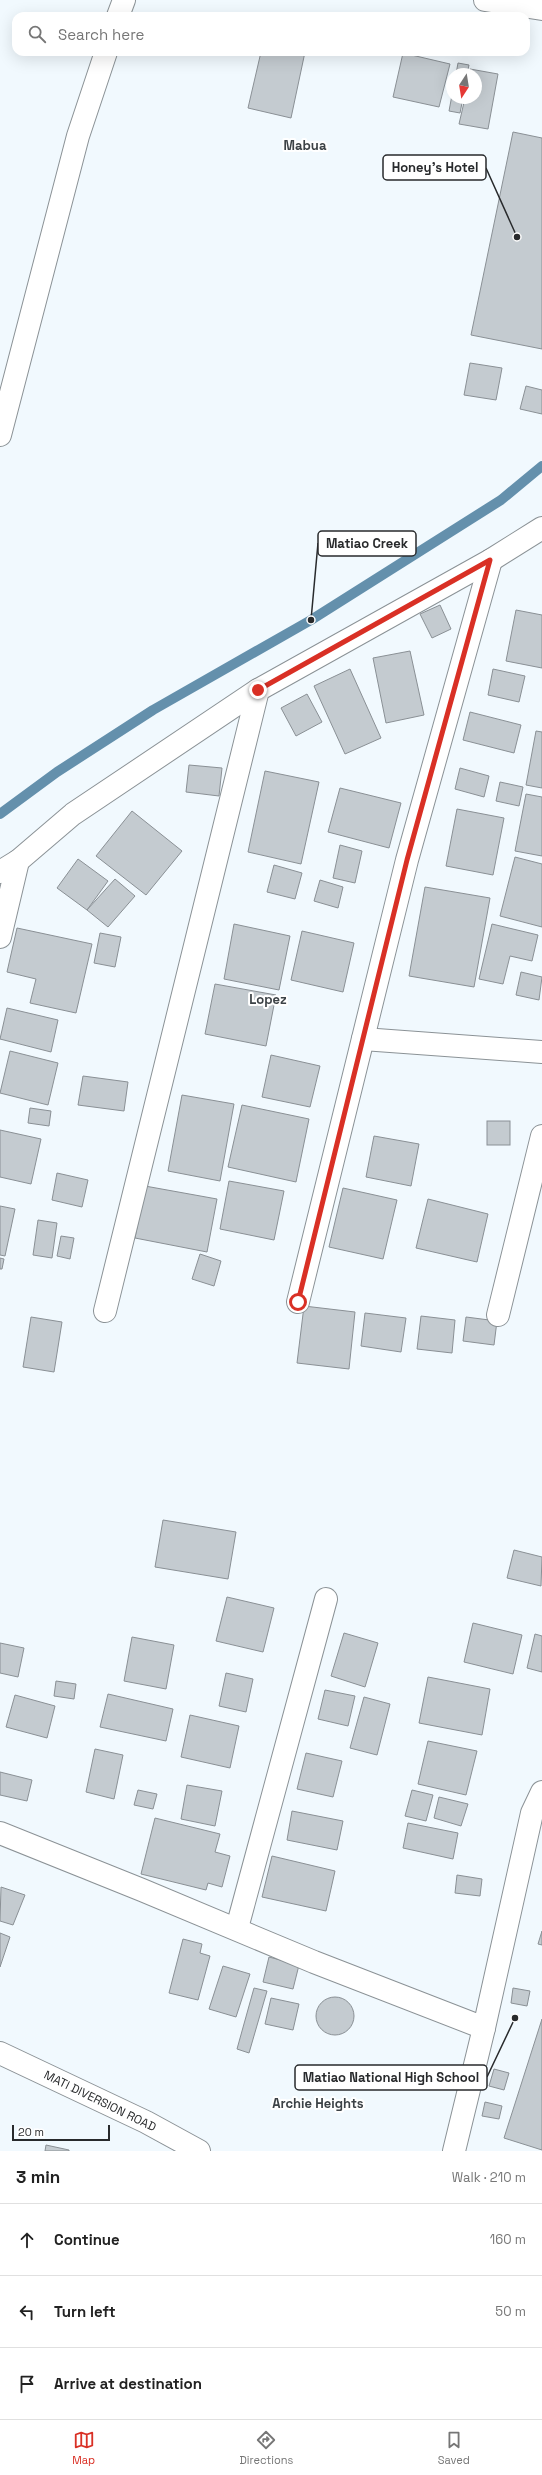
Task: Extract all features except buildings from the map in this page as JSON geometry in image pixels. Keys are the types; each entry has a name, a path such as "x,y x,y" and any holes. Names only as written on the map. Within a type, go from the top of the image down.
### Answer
{"main road":[{"path":"120,12 124,0"},
{"path":"485,0 542,9"},
{"path":"0,435 78,136 105,56"},
{"path":"0,938 9,866 73,814 146,767 258,690 490,560 542,528"},
{"path":"298,1302 407,860 490,560"},
{"path":"105,1311 258,690"},
{"path":"362,1039 542,1052"},
{"path":"498,1315 542,1136"},
{"path":"237,1928 326,1598"},
{"path":"454,2151 484,2028 532,1813 542,1792"},
{"path":"0,1833 237,1928 314,1962 484,2028"},
{"name":"MATI DIVERSION ROAD","path":"0,2053 146,2122 199,2151"}],"waterway":[{"path":"0,814 57,772 153,710 311,620 501,500 542,466"}],"place":[{"name":"Honey's Hotel","path":"517,237"},
{"name":"Matiao Creek","path":"311,620"},
{"name":"Matiao National High School","path":"515,2018"}],"district":[{"name":"Mabua","path":"305,145"},
{"name":"Lopez","path":"268,999"},
{"name":"Archie Heights","path":"318,2103"}],"route":[{"path":"258,690 490,560 407,860 298,1302"}]}
